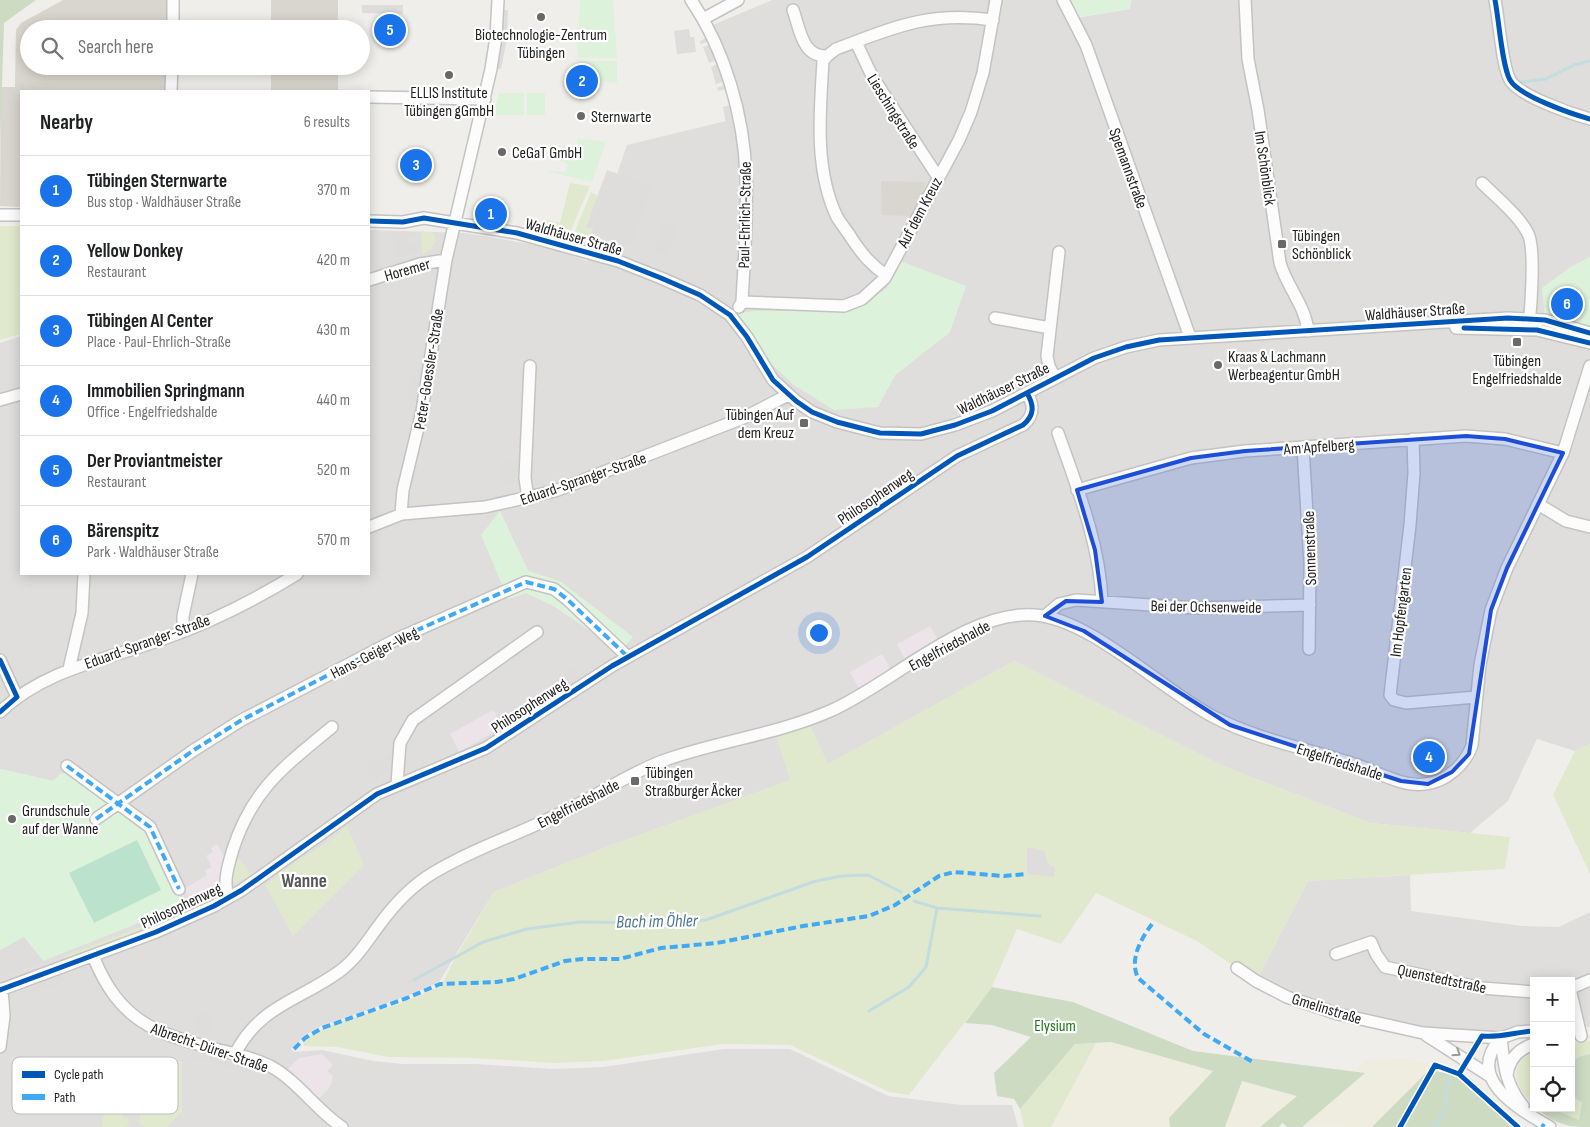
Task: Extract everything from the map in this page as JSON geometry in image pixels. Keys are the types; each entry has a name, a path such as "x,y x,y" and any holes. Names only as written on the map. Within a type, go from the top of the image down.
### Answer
{"street":[{"path":"173,0 173,20"},
{"path":"456,224 496,37 498,0"},
{"name":"Paul-Ehrlich-Straße","path":"691,0 703,19 726,72 742,140 746,198 742,302"},
{"path":"703,19 738,0"},
{"name":"Auf dem Kreuz","path":"742,302 844,306 862,299 886,275 959,140 971,112 983,73 996,0"},
{"name":"Spemannstraße","path":"1063,0 1086,45 1190,337"},
{"name":"Im Schönblick","path":"1245,0 1248,59 1258,110 1280,263 1284,276 1304,312 1308,331"},
{"path":"1495,0 1507,70 1513,84 1525,93 1590,119"},
{"path":"793,10 806,48 813,54 827,56"},
{"path":"886,275 874,268 865,258 837,217 826,182 820,125 824,62 827,56 836,49 897,26 923,19 957,16 993,20"},
{"name":"Lieschingstraße","path":"856,42 872,76 938,177"},
{"path":"171,90 172,75"},
{"path":"370,97 484,99"},
{"path":"1482,183 1517,219 1528,235 1531,244 1529,324"},
{"path":"0,214 20,215"},
{"name":"Waldhäuser Straße","path":"370,222 403,222 424,218 534,236 618,261 693,292 730,315 744,333 773,380 788,396 805,408 837,422 880,433 921,434 955,425 992,411 1094,358 1120,349 1150,342 1190,337 1422,325 1445,328 1529,324 1545,320 1590,333"},
{"name":"Peter-Goessler-Straße","path":"400,514 403,490 422,411 446,260 456,224"},
{"path":"1055,378 1049,366 1047,356 1059,252"},
{"name":"Horemer","path":"370,280 420,264 446,260"},
{"path":"730,315 742,302"},
{"path":"996,318 1050,328"},
{"name":"Waldhäuser Straße","path":"1529,324 1583,339 1590,343"},
{"path":"528,499 525,478 530,366"},
{"name":"Engelfriedshalde","path":"235,1054 246,1036 264,1015 346,966 402,898 417,884 446,865 562,813 652,765 800,722 832,710 955,638 984,624 1017,615 1045,616 1059,619 1084,631 1200,709 1230,725 1413,784 1428,784 1446,777 1469,754 1474,734 1476,697 1491,610 1504,574 1563,453 1590,366"},
{"name":"Philosophenweg","path":"1,989 93,956 192,917 228,898 355,808 397,784 486,748 628,657 807,556 957,456 1023,425 1029,420 1033,407 1028,393"},
{"path":"0,400 20,394"},
{"name":"Eduard-Spranger-Straße","path":"370,527 400,514 485,507 528,499 570,486 764,410 788,396"},
{"path":"1058,433 1077,490 1098,565 1102,602"},
{"name":"Am Apfelberg","path":"1077,490 1200,456 1303,447 1413,439 1485,437 1505,439 1563,453"},
{"name":"Im Hopfengarten","path":"1413,439 1414,473 1410,525 1390,695 1394,700 1406,703 1476,697"},
{"name":"Sonnenstraße","path":"1303,447 1310,605 1309,650"},
{"path":"1538,504 1566,521 1590,527"},
{"path":"69,669 73,659 82,612 84,575"},
{"path":"183,631 183,616 192,575"},
{"name":"Eduard-Spranger-Straße","path":"0,712 17,697 69,669 183,631 245,604 295,575"},
{"name":"Hans-Geiger-Weg","path":"96,819 194,750 240,721 415,631 526,582 554,589 628,657"},
{"name":"Bei der Ochsenweide","path":"1045,616 1066,601 1196,608 1310,605"},
{"path":"397,784 400,743 413,720 537,632"},
{"path":"0,660 17,697"},
{"path":"228,898 225,888 227,870 234,845 252,805 276,773 332,726"},
{"path":"67,766 150,826 179,889"},
{"name":"Quenstedtstraße","path":"1336,954 1371,942 1378,958 1386,967 1482,988 1530,992"},
{"name":"Albrecht-Dürer-Straße","path":"93,956 110,991 133,1017 160,1033 262,1062 280,1072 342,1127"},
{"name":"Gmelinstraße","path":"1237,968 1256,981 1287,997 1338,1014 1423,1033 1501,1038 1518,1032 1530,1031"},
{"path":"1575,986 1590,980"},
{"path":"0,1047 4,1016 1,989"},
{"path":"1575,1009 1581,1032"},
{"name":"Gmelinstraße","path":"1423,1033 1490,1076"},
{"path":"1501,1038 1491,1052 1488,1065 1490,1076 1507,1099 1550,1127"},
{"path":"1501,1038 1507,1080 1514,1094 1531,1115"},
{"path":"1507,1080 1510,1061 1518,1052 1530,1046"}],"highlighted area":[{"path":"1466,436 1505,439 1563,453 1507,568 1491,610 1469,754 1452,772 1428,784 1401,781 1230,725 1084,631 1045,616 1066,601 1102,602 1095,550 1077,490 1191,458 1245,451"}],"shaded area":[{"path":"63,0 175,0 175,20 26,20"},
{"path":"271,0 338,0 338,20 271,20"},
{"path":"772,0 1066,0 1076,18 1130,9 1131,0 1590,0 1590,257 1569,268 1590,333 1590,744 1575,751 1537,739 1508,801 1470,833 1370,823 1223,766 1014,661 816,771 612,845 494,892 439,982 407,996 321,1026 304,1036 291,1049 294,1052 322,1050 373,1061 403,1064 476,1064 553,1069 603,1067 724,1049 790,1049 888,1096 961,1105 1012,1105 1018,1127 0,1127 0,950 24,937 61,774 53,781 0,769 0,343 20,336 20,575 370,575 370,230 466,233 547,247 587,261 627,145 738,118 708,27","holes":["887,288 950,332 895,375 877,407 753,311 848,312 864,305","500,512 528,571 561,582 620,651 554,606 526,593"]},
{"path":"362,5 403,5 403,14 362,13"},
{"path":"498,10 508,10 507,39 501,69 491,69"},
{"path":"20,24 20,75 174,75 174,90 20,90 20,207 0,206 1,87 15,87 16,30"},
{"path":"689,29 690,37 694,37 696,52 677,54 674,31"},
{"path":"711,35 731,88 718,91 717,88 724,85 722,82 716,84 711,67 717,64 715,61 709,63 703,47 709,45 707,42 701,44 699,42"},
{"path":"271,75 338,75 338,90 271,90"},
{"path":"735,104 745,165 732,167 730,149 737,148 736,144 730,145 727,127 734,126 734,123 726,124 723,107"},
{"path":"607,170 652,186 630,246 602,236 600,241 590,237 593,229 586,227"},
{"path":"881,181 925,182 924,192 911,216 882,215"},
{"path":"664,224 677,228 666,256 654,251"},
{"path":"393,232 417,232 417,236 409,236 410,244 418,244 418,253 410,253 410,256 394,257"},
{"path":"428,371 424,400 407,401 411,372"},
{"path":"518,461 514,482 500,482 501,462"},
{"path":"930,626 937,639 904,658 897,644"},
{"path":"882,654 894,675 862,694 850,672"},
{"path":"574,668 580,678 554,694 548,684"},
{"path":"493,710 503,727 459,752 450,734"},
{"path":"400,743 397,765 373,781 364,767 380,758 383,763 386,762 384,756 388,754 387,750"},
{"path":"217,844 225,858 219,887 192,903 184,889 207,875 205,871 212,867 206,856 213,852 211,848"},
{"path":"1027,847 1044,851 1048,863 1055,868 1054,877 1027,874"},
{"path":"1410,875 1411,911 1522,926 1559,927 1590,912 1590,1027 1575,1028 1575,977 1530,977 1530,1031 1463,1035 1338,1014 1256,981 1308,881"},
{"path":"24,937 43,961 0,977 0,950"},
{"path":"61,968 66,981 26,995 22,982"},
{"path":"209,1012 214,1033 202,1036 193,1016"},
{"path":"191,1042 252,1059 250,1072 190,1057"},
{"path":"1111,1042 1213,1071 1169,1118 1170,1127 1051,1127 1096,1043"},
{"path":"322,1054 333,1065 327,1071 333,1076 331,1085 319,1099 287,1070 299,1058"},
{"path":"1403,1058 1435,1065 1372,1127 1301,1126 1364,1074 1354,1072 1368,1060"},
{"path":"1241,1081 1297,1096 1260,1127 1225,1127"}],"green space":[{"path":"0,0 36,0 4,23 0,147"},
{"path":"580,0 613,0 617,58 578,58"},
{"path":"1069,0 1130,0 1129,9 1077,17"},
{"path":"578,61 617,61 617,83 577,78"},
{"path":"499,93 524,93 524,115 494,115"},
{"path":"527,93 545,93 545,115 527,115"},
{"path":"424,103 435,103 435,105 463,104 463,114 424,113"},
{"path":"578,138 606,142 592,182 546,171 566,172 568,164 559,160 562,146 576,147"},
{"path":"570,183 590,186 571,230 546,224 547,220 560,223"},
{"path":"591,192 598,196 586,226 593,229 590,237 575,231"},
{"path":"0,226 20,226 20,334 0,340"},
{"path":"421,231 434,233 436,241 431,249 422,255"},
{"path":"1590,257 1590,333 1545,320 1542,288 1569,268"},
{"path":"900,261 966,286 950,332 895,375 878,407 834,410 794,385 753,347 730,315 753,311 848,312 864,305 887,288"},
{"path":"500,511 528,571 561,582 633,637 620,651 554,606 526,593 508,599 481,535"},
{"path":"1014,661 1223,766 1370,823 1510,837 1505,869 1308,881 1256,981 1197,941 1096,893 1061,944 1017,929 992,987 909,1095 889,1092 790,1045 723,1044 603,1061 553,1063 475,1058 388,1057 338,1047 304,1046 303,1041 322,1029 345,1020 397,1005 441,986 455,958 494,892 612,845 790,780 776,735 810,725 828,764"},
{"path":"1590,744 1590,874 1553,795 1575,751"},
{"path":"0,769 53,781 61,774 69,772 150,832 184,905 43,961 24,937 0,950"},
{"path":"347,826 364,865 293,936 265,885 300,859 331,840"},
{"path":"137,840 161,890 94,923 69,873"},
{"path":"235,854 247,868 250,875 232,885 230,880"},
{"path":"186,910 188,913 65,960 64,956"},
{"name":"Elysium","path":"992,987 1073,1002 1193,1051 1365,1073 1302,1127 1288,1127 1282,1123 1279,1127 1260,1127 1297,1096 1242,1081 1225,1127 1170,1127 1169,1118 1213,1071 1111,1042 1075,1044 1020,1109 1014,1099 997,1096 994,1073 1031,1037 992,1025 965,1023"},
{"path":"1590,1041 1590,1054 1575,1060 1575,1043"},
{"path":"1096,1043 1051,1127 1024,1127 1020,1109 1075,1044"},
{"path":"1530,1054 1530,1101 1522,1091 1516,1077 1520,1063"},
{"path":"1590,1054 1590,1127 1564,1124 1542,1112 1560,1112 1579,1120 1582,1102 1575,1098 1575,1060"},
{"path":"178,1061 182,1061 182,1111 167,1127 146,1127 139,1123 140,1114 178,1114"},
{"path":"1429,1070 1457,1075 1515,1127 1372,1127"},
{"path":"1575,1098 1582,1101 1579,1120 1560,1112 1575,1112"},
{"path":"105,1114 123,1114 123,1118 128,1118 129,1125 126,1127 102,1127 102,1119"}],"waterway":[{"path":"1521,82 1546,79 1574,65 1590,61"},
{"name":"Bach im Öhler","path":"414,980 483,942 527,929 580,922 670,923 706,920 816,881 842,876 868,875 901,892"},
{"name":"Bach im Öhler","path":"914,901 937,908 1040,916"},
{"path":"869,1011 909,987 926,967 937,908"},
{"path":"1434,1127 1445,1111 1449,1078"}],"marked path":[{"path":"96,819 194,750 240,721 399,638 526,582 554,589 628,657"},
{"path":"67,766 150,827 179,889"},
{"path":"294,1049 305,1038 322,1028 407,998 440,984 497,982 514,979 565,961 620,959 661,948 717,943 803,926 869,916 895,905 939,876 954,872 1004,876 1027,874"},
{"path":"1152,924 1140,943 1136,957 1135,964 1138,978 1204,1034 1253,1062"}],"cycle path":[{"path":"1495,0 1503,54 1510,80 1515,86 1535,98 1559,109 1590,119"},
{"path":"370,221 403,222 424,218 517,233 618,261 661,278 700,295 730,315 747,337 773,380 796,401 812,412 837,422 880,433 921,434 955,425 992,411 1094,358 1126,347 1159,340 1508,318 1545,320 1590,333"},
{"path":"1464,328 1537,330 1590,343"},
{"path":"0,990 156,932 214,906 242,890 377,794 486,748 612,666 807,557 957,456 1023,425 1030,417 1032,410 1027,393"},
{"path":"0,660 17,697 0,712"},
{"path":"1459,1074 1482,1036 1530,1032"},
{"path":"1400,1127 1435,1065 1459,1074 1518,1127"}],"place":[{"name":"Biotechnologie-Zentrum Tübingen","path":"541,17"},
{"name":"Der Proviantmeister","path":"390,30"},
{"name":"ELLIS Institute Tübingen gGmbH","path":"449,75"},
{"name":"Yellow Donkey","path":"582,81"},
{"name":"Sternwarte","path":"581,116"},
{"name":"CeGaT GmbH","path":"502,152"},
{"name":"Tübingen AI Center","path":"416,165"},
{"name":"Tübingen Sternwarte","path":"491,214"},
{"name":"Tübingen Schönblick","path":"1282,244"},
{"name":"Bärenspitz","path":"1567,304"},
{"name":"Tübingen Engelfriedshalde","path":"1517,342"},
{"name":"Kraas & Lachmann Werbeagentur GmbH","path":"1218,365"},
{"name":"Tübingen Auf dem Kreuz","path":"804,423"},
{"name":"Immobilien Springmann","path":"1429,757"},
{"name":"Tübingen Straßburger Äcker","path":"635,781"},
{"name":"Grundschule auf der Wanne","path":"12,819"}],"district":[{"name":"Wanne","path":"304,880"}]}
